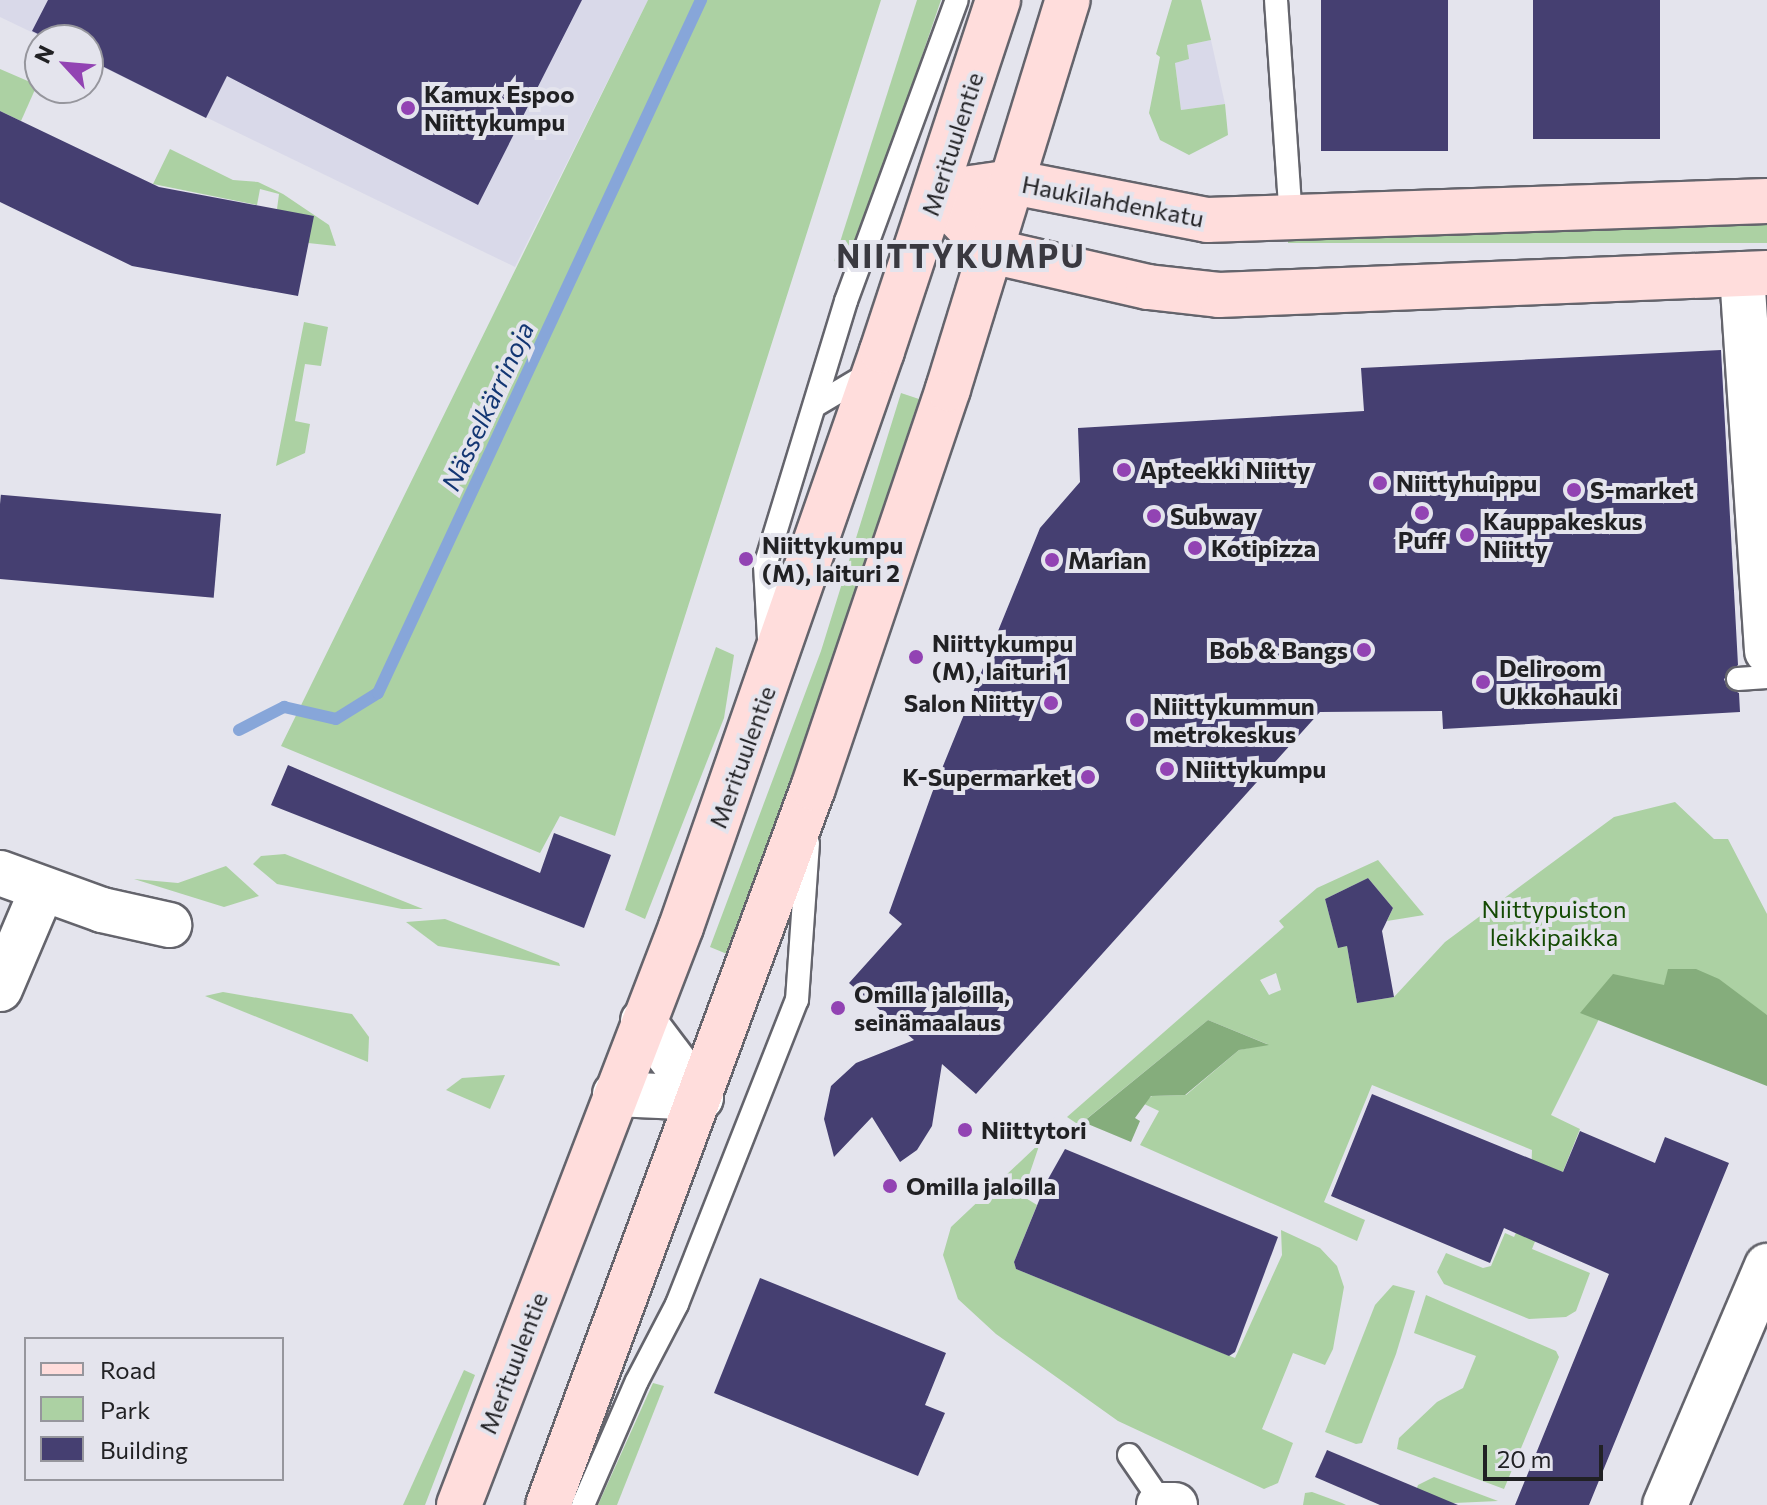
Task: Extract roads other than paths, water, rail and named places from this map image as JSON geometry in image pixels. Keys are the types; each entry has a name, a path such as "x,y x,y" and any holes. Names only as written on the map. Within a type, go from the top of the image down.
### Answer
{"main road":[{"name":"Merituulentie","path":"459,1505 771,674 936,193 998,0"},
{"path":"548,1505 701,1098 813,788 991,251 1068,0"},
{"name":"Haukilahdenkatu","path":"936,193 1012,182 1207,220 1767,201"},
{"path":"936,193 991,251 1148,287 1219,295 1755,274"}],"street":[{"path":"1753,665 1755,274"},
{"path":"0,873 42,890 169,925"},
{"path":"0,989 42,890"},
{"path":"643,1021 701,1098"},
{"path":"615,1094 701,1098"},
{"path":"1665,1505 1767,1266"}],"lane":[{"path":"771,674 765,566 885,188 957,0"},
{"path":"1276,0 1291,219"},
{"path":"816,405 875,370"},
{"path":"1753,665 1767,677"},
{"path":"583,1505 677,1304 797,1000 813,788"},
{"path":"1129,1455 1165,1504"}],"waterway":[{"name":"Nässelkärrinoja","path":"239,730 284,707 336,719 378,693 701,0"}],"place":[{"name":"Kamux Espoo Niittykumpu","path":"408,108"},
{"name":"Apteekki Niitty","path":"1124,470"},
{"name":"Niittyhuippu","path":"1380,483"},
{"name":"S-market","path":"1574,490"},
{"name":"Puff","path":"1422,513"},
{"name":"Subway","path":"1154,516"},
{"name":"Kauppakeskus Niitty","path":"1467,535"},
{"name":"Kotipizza","path":"1195,548"},
{"name":"Niittykumpu (M), laituri 2","path":"746,559"},
{"name":"Marian","path":"1052,560"},
{"name":"Bob & Bangs","path":"1364,650"},
{"name":"Niittykumpu (M), laituri 1","path":"916,657"},
{"name":"Deliroom Ukkohauki","path":"1483,682"},
{"name":"Salon Niitty","path":"1051,703"},
{"name":"Niittykummun metrokeskus","path":"1137,720"},
{"name":"Niittykumpu","path":"1167,769"},
{"name":"K-Supermarket","path":"1088,777"},
{"name":"Omilla jaloilla, seinämaalaus","path":"838,1008"},
{"name":"Niittytori","path":"965,1130"},
{"name":"Omilla jaloilla","path":"890,1186"}],"district":[{"name":"NIITTYKUMPU","path":"961,255"}],"park label":[{"name":"Niittypuiston leikkipaikka","path":"1554,923"}]}
